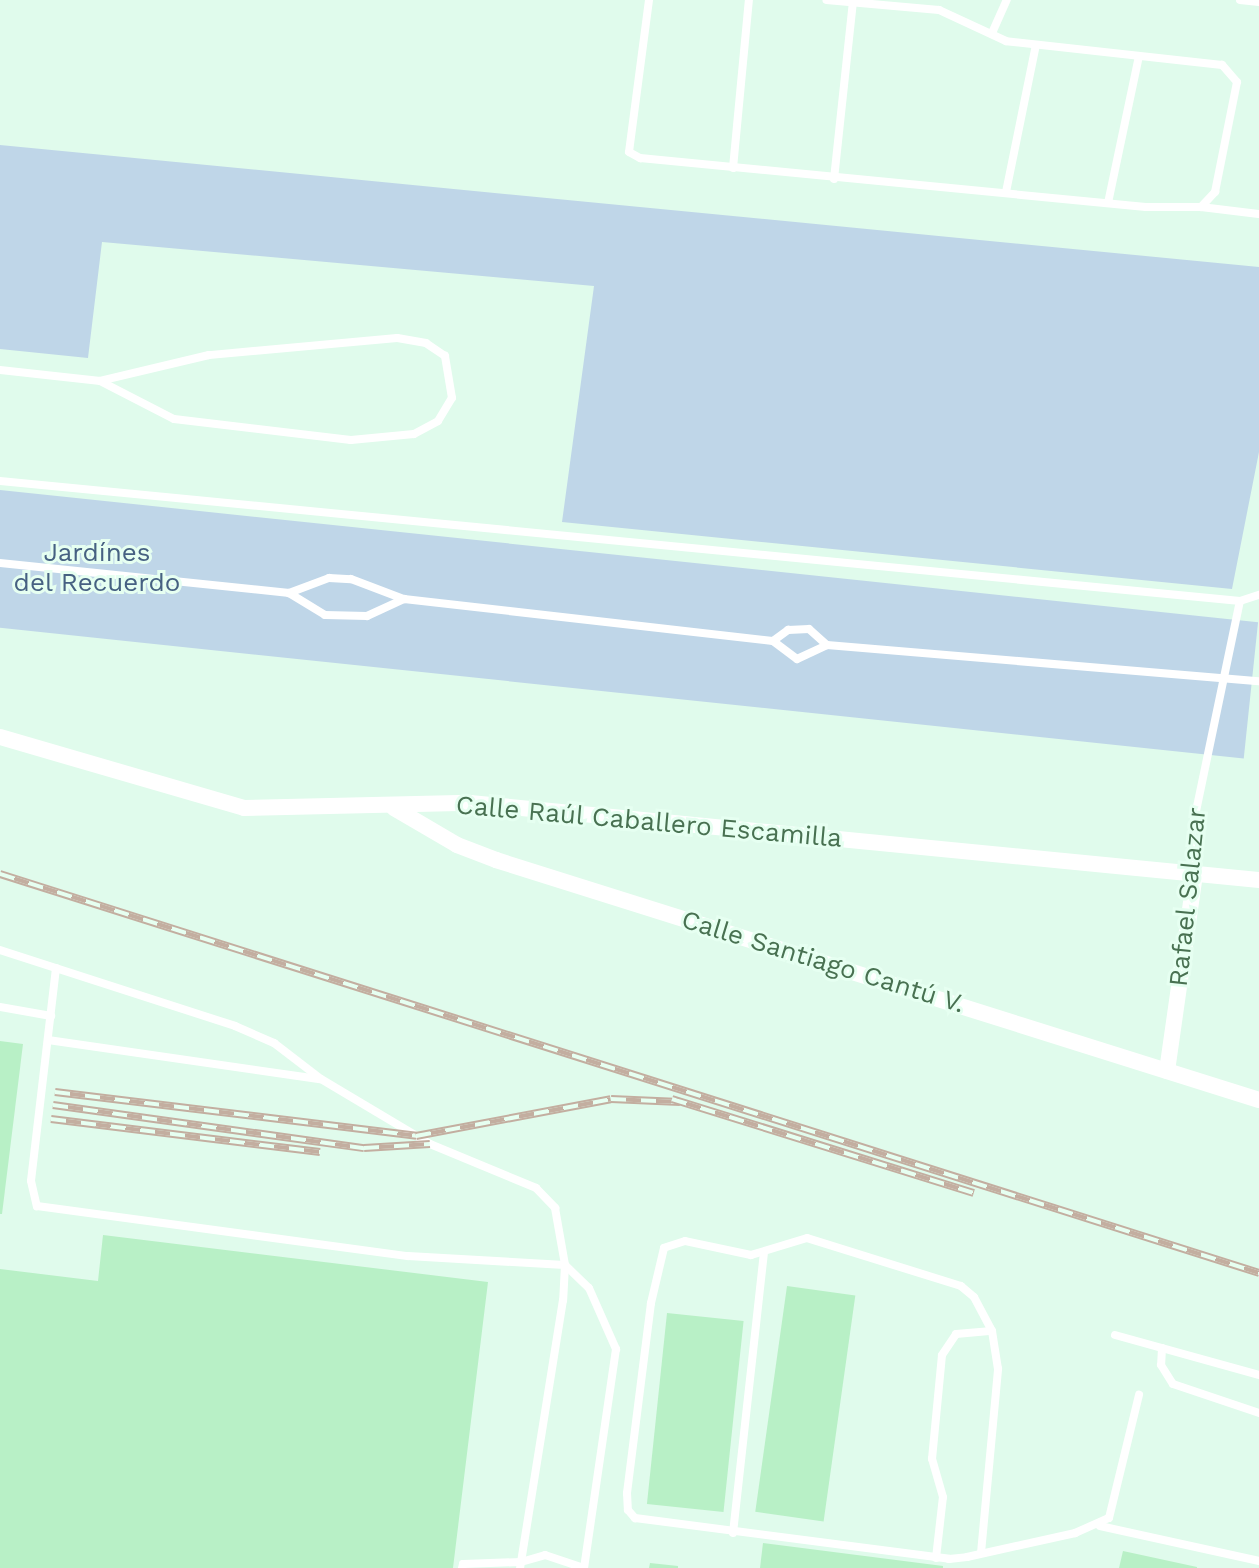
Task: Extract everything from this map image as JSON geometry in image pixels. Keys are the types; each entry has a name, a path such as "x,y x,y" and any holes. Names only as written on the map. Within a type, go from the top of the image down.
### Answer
{"street":[{"name":"Calle Raúl Caballero Escamilla","path":"0,737 244,808 394,808 470,803 1259,880"},
{"name":"Calle Santiago Cantú V.","path":"394,808 457,845 496,860 1259,1100"},
{"name":"Rafael Salazar","path":"1167,1071 1195,875"}],"lane":[{"path":"649,0 629,152 640,158 834,179 1108,203 1201,207 1238,215 1259,214"},
{"path":"733,168 749,0"},
{"path":"826,0 939,10 1006,41 1222,65 1237,82 1215,192 1201,207"},
{"path":"992,33 1007,0"},
{"path":"1240,0 1259,2"},
{"path":"834,179 853,2"},
{"path":"1006,192 1036,45"},
{"path":"1108,203 1139,56"},
{"path":"0,370 100,381 209,355 397,338 426,343 445,356 452,398 438,421 414,434 351,440 174,419 100,381"},
{"path":"0,481 1240,601 1259,595"},
{"path":"0,563 289,593 329,578 373,583 404,599 773,641 797,659 827,645 1126,673 1259,681"},
{"path":"289,593 310,610 345,617 376,614 404,599"},
{"name":"Rafael Salazar","path":"1195,875 1190,840 1240,601"},
{"path":"773,641 799,628 820,635 827,645"},
{"path":"0,950 235,1026 274,1043 321,1079 430,1144 536,1188 555,1208 565,1265 554,1369 521,1565"},
{"path":"56,968 31,1181 31,1196 47,1211 408,1256 565,1265 596,1298 616,1349 584,1568 545,1555 521,1565 463,1564 462,1568"},
{"path":"0,1007 51,1016"},
{"path":"48,1040 321,1079"},
{"path":"981,1553 998,1369 992,1331 974,1297 961,1286 807,1238 764,1253 736,1253 685,1241 664,1248 651,1303 627,1493 628,1510 635,1518 936,1558 967,1557 1100,1526 1259,1561"},
{"path":"733,1533 764,1253"},
{"path":"936,1558 943,1497 932,1459 942,1355 956,1334 992,1331"},
{"path":"1115,1335 1259,1375"},
{"path":"1162,1348 1161,1365 1173,1384 1259,1413"},
{"path":"1100,1526 1117,1499 1139,1395"},
{"path":"965,1568 967,1557"}],"green space":[{"path":"0,145 1259,267 1259,452 1232,589 562,522 594,286 102,242 88,358 0,349"},
{"name":"Jardínes del Recuerdo","path":"0,490 1258,622 1244,758 0,628"}],"building":[{"path":"0,1041 23,1044 2,1214 0,1214"},
{"path":"103,1235 488,1282 453,1568 0,1568 0,1269 98,1281"},
{"path":"787,1286 855,1296 824,1521 755,1512"},
{"path":"667,1313 744,1321 724,1512 647,1504"},
{"path":"763,1543 943,1566 943,1568 760,1568"},
{"path":"1123,1551 1197,1567 1197,1568 1119,1568"},
{"path":"650,1563 678,1566 678,1568 649,1568"}],"railway":[{"path":"0,874 1259,1273"},
{"path":"55,1092 416,1136 611,1099 680,1102"},
{"path":"672,1099 974,1193"},
{"path":"53,1105 364,1148 430,1144"},
{"path":"51,1119 320,1152"}]}
